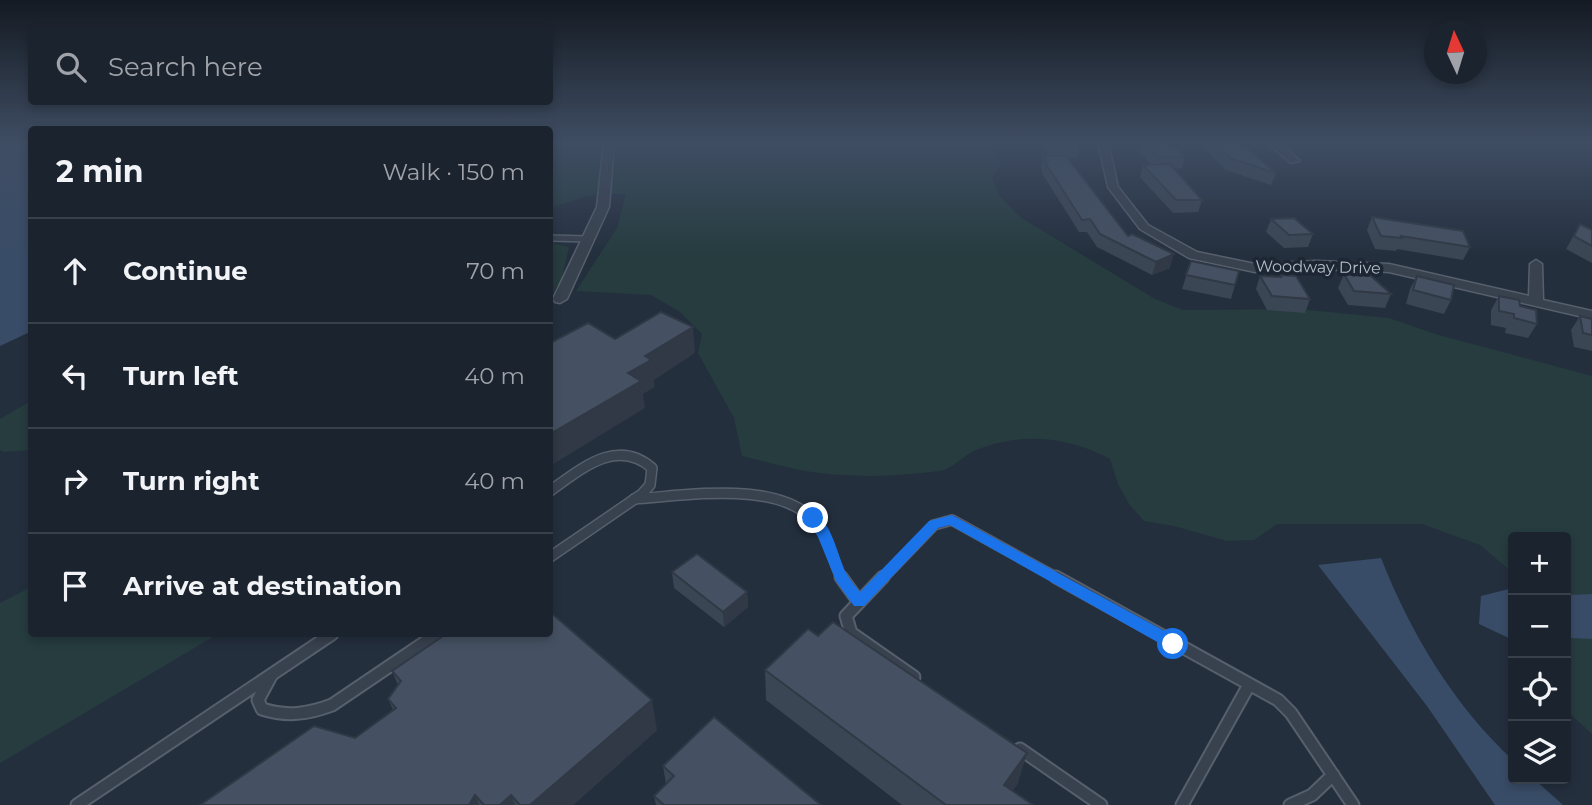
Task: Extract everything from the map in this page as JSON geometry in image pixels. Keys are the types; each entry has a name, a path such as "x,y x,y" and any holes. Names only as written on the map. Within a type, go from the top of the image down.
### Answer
{"street":[{"path":"561,299 603,207 606,180"},
{"name":"Woodway Drive","path":"1111,180 1113,187 1144,226 1193,255 1255,268 1316,265 1389,268 1592,314"},
{"path":"1536,264 1536,301"}],"lane":[{"path":"553,238 588,239"},
{"path":"553,489 595,461 625,454 646,460 652,468 650,485 553,555"},
{"path":"634,499 753,495 779,499 794,505 813,518 825,536 841,577 859,602"},
{"path":"924,683 851,634 846,616 934,525 952,520 1278,700 1291,712 1353,805"},
{"path":"77,805 327,637"},
{"path":"278,668 258,700 262,709 276,715 314,712 332,705 433,637"},
{"path":"1182,805 1249,685"},
{"path":"1012,744 1101,805"},
{"path":"1290,805 1312,795 1333,775"}],"green space":[{"path":"553,180 599,180 597,195 553,207"},
{"path":"612,180 993,180 999,195 1020,217 1155,299 1183,310 1298,309 1389,318 1435,334 1592,376 1592,594 1571,595 1571,532 1508,532 1508,569 1480,545 1422,524 1277,524 1254,540 1227,541 1174,526 1144,521 1129,504 1118,484 1110,459 1078,445 1061,441 1027,439 993,444 976,450 944,470 889,475 821,473 742,456 734,418 698,353 702,334 680,312 651,295 576,291 617,228 626,194 611,194"},
{"path":"553,244 569,247 562,278 553,293"},
{"path":"28,403 28,450 0,450 0,419"},
{"path":"28,589 28,637 213,637 0,763 0,603"},
{"path":"1571,638 1592,639 1592,734 1571,715"}],"water":[{"path":"0,180 28,180 28,333 0,346"},
{"path":"1381,558 1406,613 1436,666 1472,716 1508,755 1508,784 1540,784 1563,805 1495,805 1427,706 1318,565"},
{"path":"1508,589 1508,638 1479,624 1481,596"},
{"path":"1592,594 1592,639 1571,638 1571,595"}],"building":[{"path":"1056,180 1084,180 1128,236 1132,234 1174,254 1156,262 1100,234 1090,219 1082,220"},
{"path":"1157,180 1184,180 1202,200 1176,200"},
{"path":"1372,217 1463,231 1470,247 1401,236 1402,238 1381,236"},
{"path":"1294,218 1313,234 1289,235 1271,219"},
{"path":"1580,224 1592,230 1592,246 1574,236"},
{"path":"1191,261 1239,271 1235,285 1186,275"},
{"path":"1344,274 1371,276 1391,294 1354,291"},
{"path":"1280,275 1296,276 1310,299 1272,296 1260,276 1281,277"},
{"path":"1417,276 1454,285 1451,300 1413,290"},
{"path":"1499,296 1519,300 1520,306 1536,310 1537,324 1499,311"},
{"path":"661,312 693,327 645,356 651,360 628,373 641,381 553,432 553,341 588,323 615,339"},
{"path":"1580,316 1592,319 1592,335 1583,333"},
{"path":"697,554 747,592 723,612 672,572"},
{"path":"553,615 652,700 530,805 520,805 511,795 500,805 484,805 475,795 469,805 200,805 314,726 355,738 396,708 388,699 401,681 392,671 442,637 553,637"},
{"path":"833,622 1027,753 1004,785 1033,805 946,805 765,670 808,629 818,636"},
{"path":"714,717 821,805 664,805 654,796 674,776 663,766"}],"route":[{"path":"813,518 825,536 841,577 859,602 934,525 952,520 1173,644"}]}
